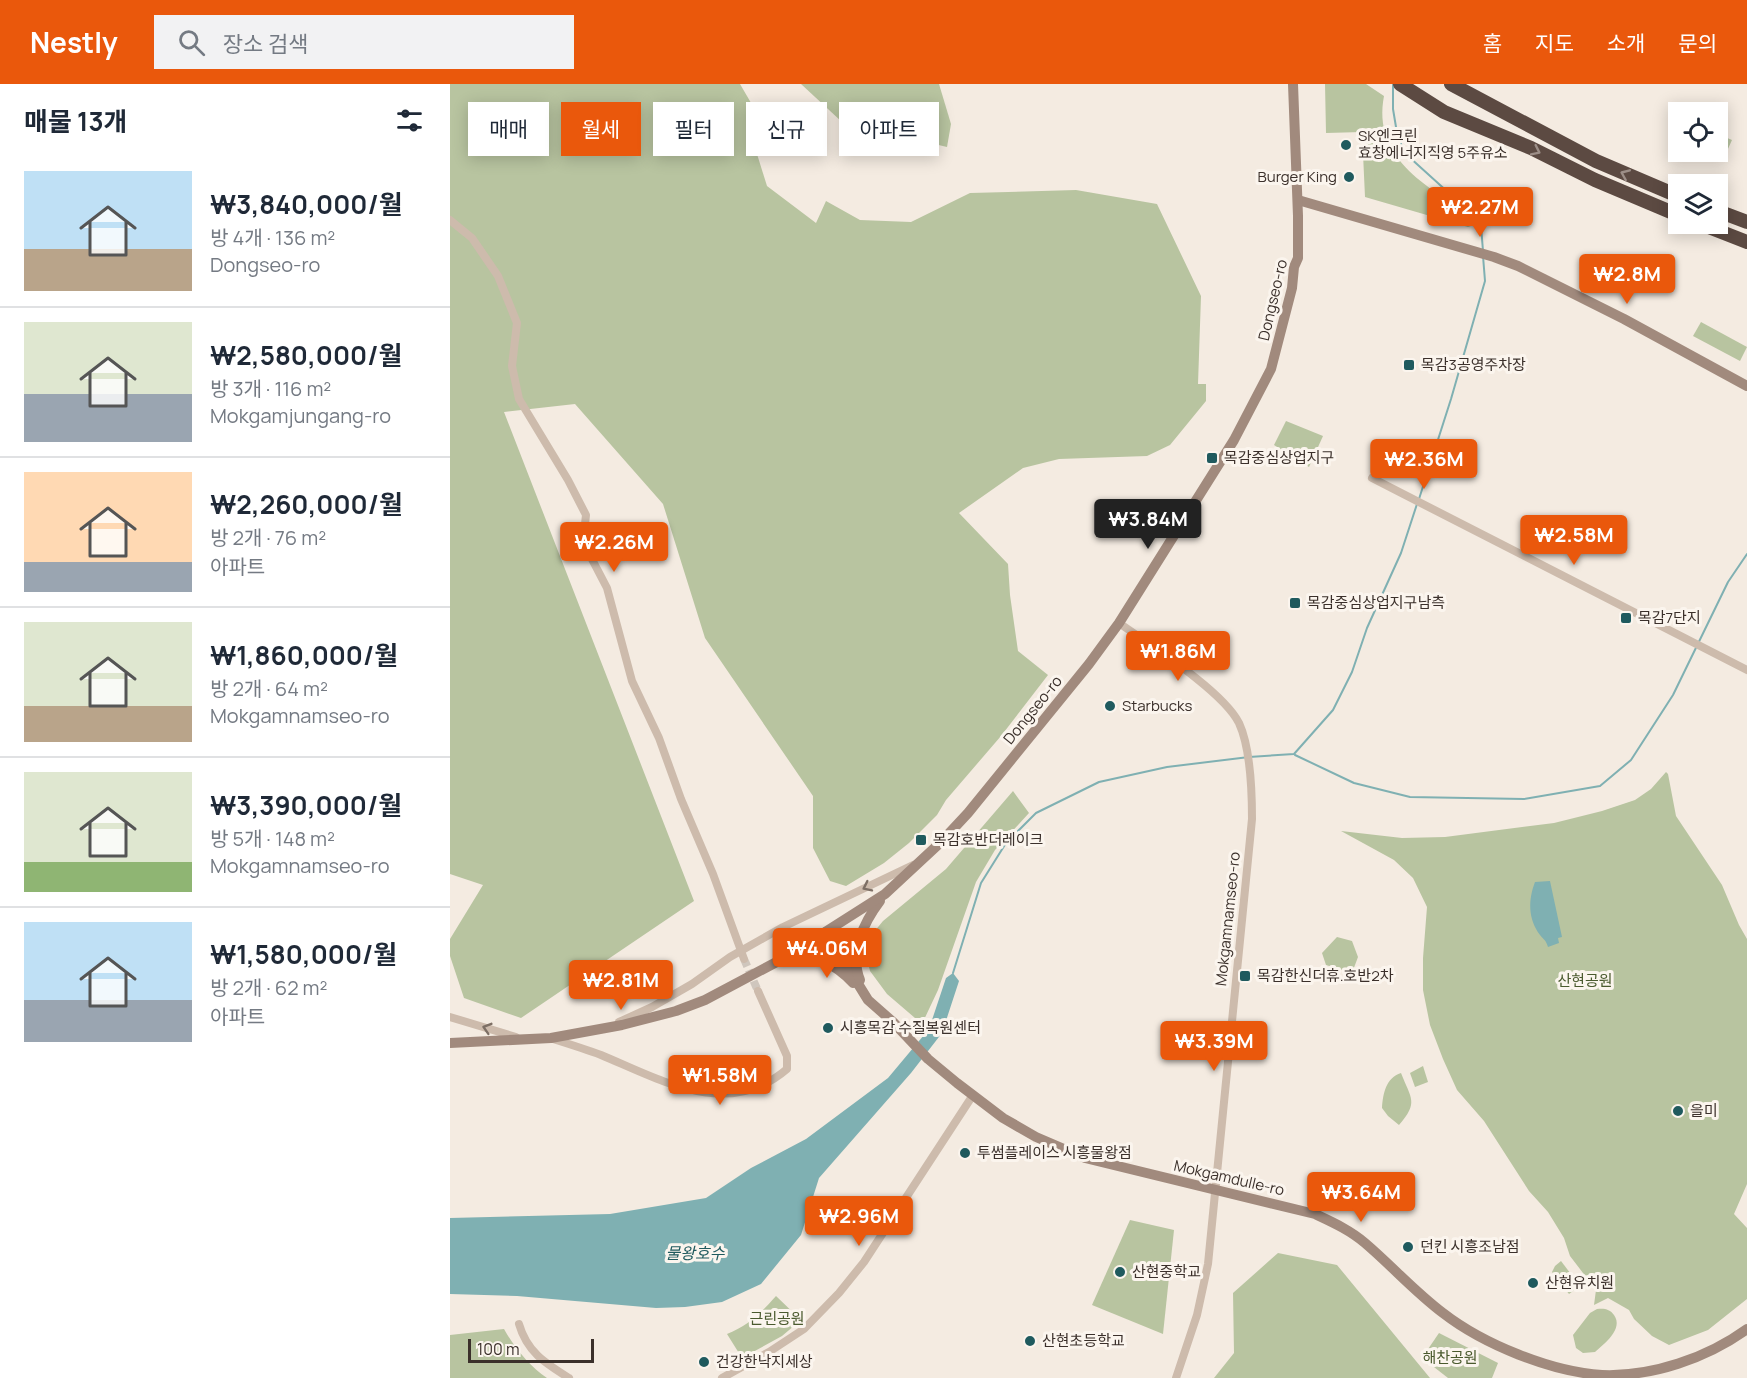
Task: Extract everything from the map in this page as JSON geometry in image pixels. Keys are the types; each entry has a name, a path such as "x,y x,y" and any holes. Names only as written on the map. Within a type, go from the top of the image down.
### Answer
{"highway":[{"path":"1400,84 1444,112 1531,148 1594,180 1668,211"},
{"path":"1453,85 1596,161 1668,192"},
{"path":"1728,215 1747,222"},
{"path":"1727,234 1747,242"}],"street":[{"name":"Dongseo-ro","path":"450,1043 551,1038 606,1028 676,1011 705,1000 786,957 885,894 968,813 1089,664 1119,623 1234,440 1271,369 1298,258 1293,84"},
{"path":"1298,200 1458,246 1518,266 1747,386"},
{"path":"450,220 472,238 498,276 517,323 512,366 519,399 568,480 586,515 584,542 607,588 632,681 659,738 743,955"},
{"path":"1372,477 1747,669"},
{"name":"Mokgamnamseo-ro","path":"1119,623 1223,701 1239,722 1249,764 1252,794 1252,819 1208,1264 1197,1315 1176,1378"},
{"path":"606,1028 682,990 743,955 783,927 919,862"},
{"path":"868,1000 858,976 856,960 858,946 870,913 885,894"},
{"path":"826,932 868,1000"},
{"path":"786,957 822,960 832,965 868,1000"},
{"path":"551,1038 599,1054 652,1078 702,1094 741,1093 771,1082 787,1069 787,1056 758,991"},
{"name":"Mokgamdulle-ro","path":"868,1000 893,1022 928,1059 957,1083 1003,1118 1036,1137 1085,1158 1315,1214 1333,1222 1365,1243 1423,1298 1452,1321 1503,1349 1559,1367 1602,1375 1666,1366 1719,1347 1747,1329"},
{"path":"450,1017 523,1040"},
{"path":"722,1378 804,1329 839,1293 864,1262 973,1095"},
{"path":"519,1324 523,1340 550,1367 568,1378"}],"green space":[{"path":"450,84 740,84 750,102 746,102 746,156 758,156 767,186 816,223 826,201 860,220 911,222 970,193 1076,190 1157,204 1201,296 1198,384 1206,384 1206,401 1170,445 1147,456 1059,459 1023,468 959,513 1008,564 1018,651 1048,675 1001,736 946,800 937,815 909,843 884,863 846,886 830,881 813,848 813,796 705,638 663,504 575,404 504,412 694,901 521,1018 464,998 450,956 450,939 483,885 450,874"},
{"path":"801,84 939,84 951,124 947,147 939,145 939,102 839,102 839,119 827,108 827,102 820,102"},
{"path":"1325,84 1366,84 1384,96 1382,118 1386,137 1394,153 1420,181 1469,215 1474,225 1468,227 1365,197 1362,132 1326,133"},
{"path":"1701,322 1747,347 1740,361 1693,336"},
{"path":"1286,421 1323,436 1309,467 1274,445"},
{"name":"산현공원","path":"1666,772 1676,816 1722,885 1747,939 1747,1184 1734,1214 1747,1228 1747,1299 1708,1330 1669,1345 1652,1336 1634,1319 1629,1310 1608,1298 1594,1305 1596,1290 1570,1256 1564,1238 1548,1212 1529,1191 1484,1121 1457,1090 1443,1059 1430,1025 1423,990 1427,907 1413,878 1394,860 1341,831 1402,838 1445,837 1554,823 1635,800 1651,789"},
{"path":"1013,791 1029,813 995,850 976,882 938,990 922,1024 887,994 870,971 865,951 874,932 883,921 946,869"},
{"path":"1337,937 1352,941 1358,957 1352,973 1326,965 1322,953"},
{"path":"1423,1066 1428,1082 1415,1087 1410,1073"},
{"path":"1401,1073 1410,1095 1411,1105 1399,1125 1382,1108 1386,1087 1392,1078"},
{"path":"1130,1220 1174,1230 1163,1334 1092,1305"},
{"path":"1278,1253 1337,1265 1430,1378 1214,1378 1234,1353 1233,1293"},
{"path":"1561,1261 1580,1286 1569,1294 1552,1272"},
{"name":"근린공원","path":"776,1296 801,1320 782,1336 742,1358 727,1334 754,1318"},
{"path":"1597,1309 1611,1311 1617,1326 1612,1336 1595,1352 1583,1353 1576,1348 1573,1335 1590,1313"},
{"path":"504,1329 523,1356 547,1378 450,1378 450,1335"},
{"name":"해찬공원","path":"1439,1333 1498,1363 1492,1378 1448,1378 1425,1360 1424,1355"}],"water":[{"path":"1550,881 1562,937 1558,938 1559,943 1548,947 1533,922 1530,902 1535,882"},
{"name":"물왕호수","path":"953,973 959,981 942,1033 911,1073 819,1178 801,1235 761,1284 722,1302 656,1308 517,1296 450,1294 450,1218 610,1214 706,1198 751,1168 806,1139 888,1078 929,1029 946,978"}],"waterway":[{"path":"1393,84 1393,109 1398,139 1408,156 1471,213 1481,226 1483,251"},
{"path":"1419,499 1485,281 1483,256"},
{"path":"953,973 981,883 1006,843 1036,813 1099,782 1167,767 1294,754 1333,710 1352,672 1367,628 1401,553 1417,504"},
{"path":"1295,755 1354,783 1410,797 1524,799 1600,786 1631,760 1673,695 1728,582 1747,554"}],"tunnel":[{"path":"744,959 758,991"}],"place":[{"name":"SK엔크린 효창에너지직영 5주유소","path":"1346,145"},
{"name":"Burger King","path":"1349,177"},
{"name":"목감3공영주차장","path":"1409,365"},
{"name":"목감중심상업지구","path":"1212,458"},
{"name":"목감중심상업지구남측","path":"1295,603"},
{"name":"목감7단지","path":"1626,618"},
{"name":"Starbucks","path":"1110,706"},
{"name":"목감호반더레이크","path":"921,840"},
{"name":"목감한신더휴.호반2차","path":"1245,976"},
{"name":"시흥목감 수질복원센터","path":"828,1028"},
{"name":"을미","path":"1678,1111"},
{"name":"투썸플레이스 시흥물왕점","path":"965,1153"},
{"name":"던킨 시흥조남점","path":"1408,1247"},
{"name":"산현중학교","path":"1120,1272"},
{"name":"산현유치원","path":"1533,1283"},
{"name":"산현초등학교","path":"1030,1341"},
{"name":"건강한낙지세상","path":"704,1362"}]}
